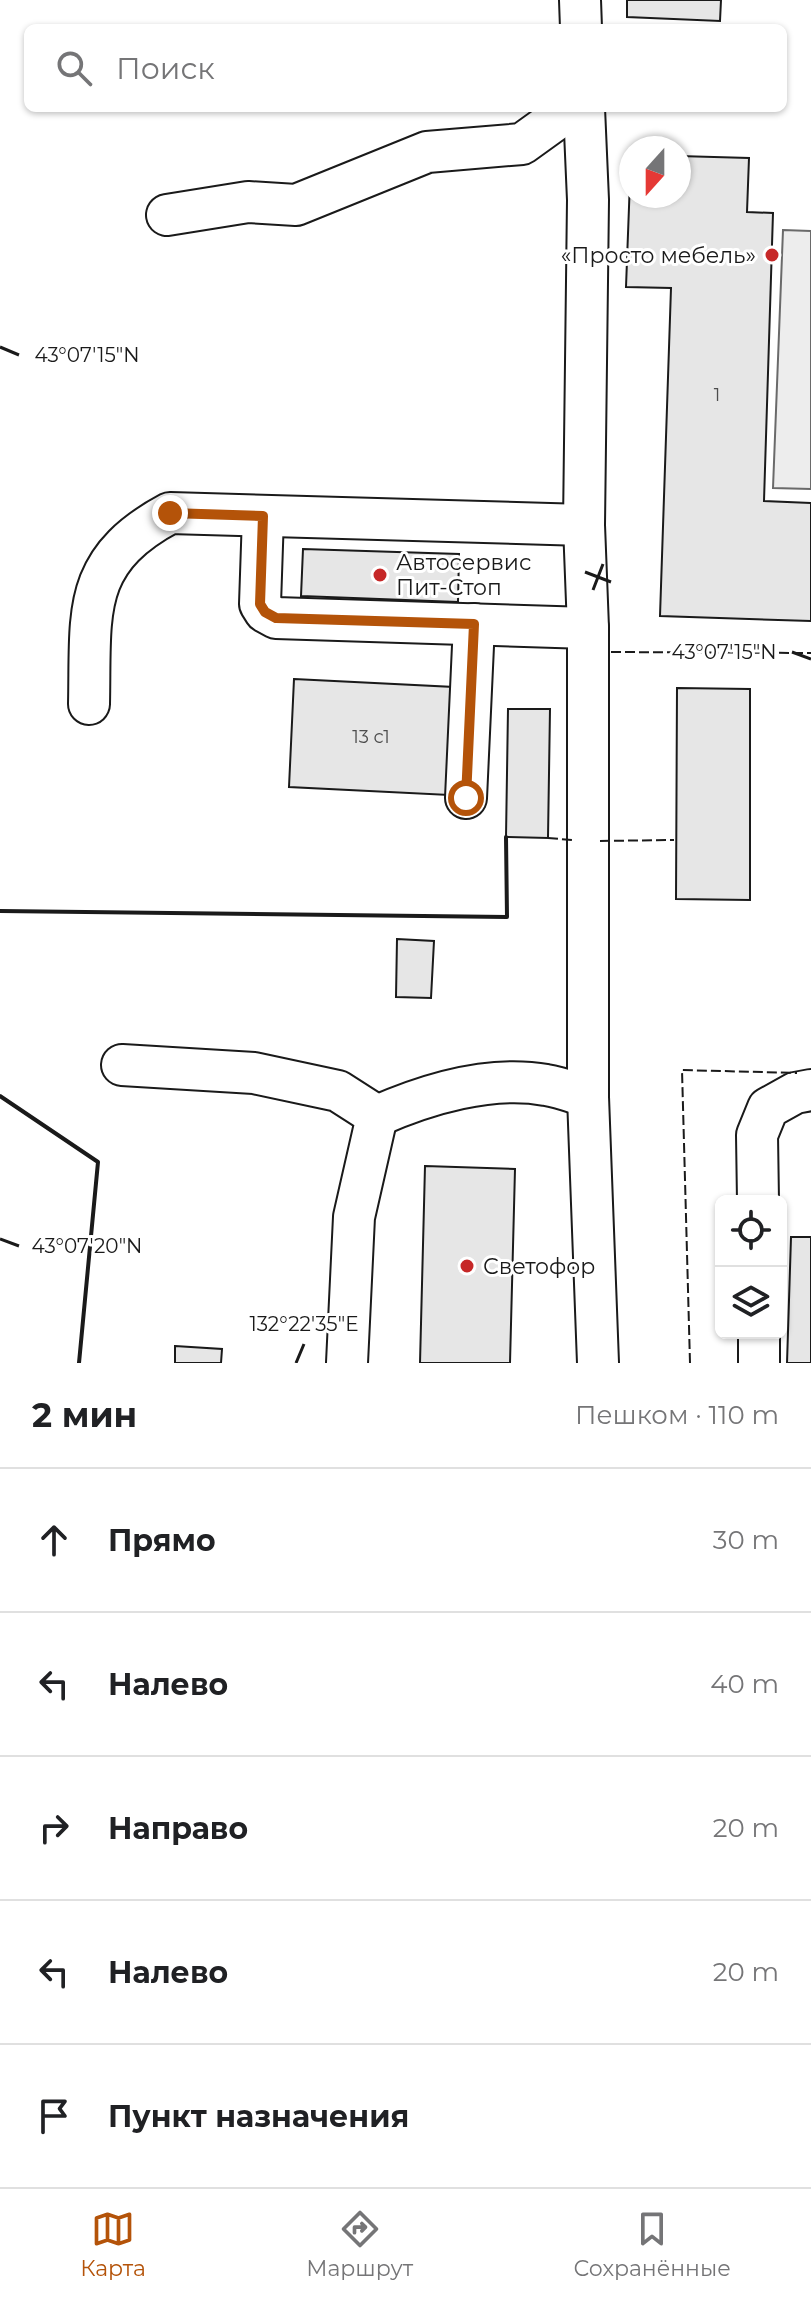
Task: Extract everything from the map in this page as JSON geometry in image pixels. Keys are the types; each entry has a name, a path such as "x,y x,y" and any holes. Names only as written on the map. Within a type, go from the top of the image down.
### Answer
{"lane":[{"path":"580,0 581,24"},
{"path":"167,215 248,202 296,205 427,152 522,144 566,112"},
{"path":"584,112 588,200 584,525 588,628 588,1097 598,1363"},
{"path":"89,704 91,601 119,546 170,513 584,525"},
{"path":"263,516 260,604 265,612 276,618 588,628"},
{"path":"466,798 474,624"},
{"path":"122,1065 254,1073 338,1091 377,1116"},
{"path":"377,1116 412,1100 482,1084 545,1084 588,1097"},
{"path":"758,1195 757,1135 768,1108 795,1093 811,1090"},
{"path":"347,1363 354,1217 377,1116"},
{"path":"759,1339 759,1363"}],"shaded area":[{"path":"783,230 811,231 811,489 773,488"}],"building":[{"path":"627,0 721,0 720,21 627,17"},
{"path":"691,156 749,158 747,212 773,213 764,501 811,503 811,621 660,616 671,288 626,287 629,208 691,208"},
{"name":"Автосервис Пит-Стоп","path":"303,549 459,554 458,602 301,596"},
{"path":"294,679 454,687 449,795 289,787"},
{"path":"677,688 750,689 750,900 676,899"},
{"path":"508,709 550,709 548,838 506,837"},
{"path":"397,939 434,941 431,998 396,997"},
{"name":"Светофор","path":"425,1166 515,1169 510,1363 420,1363"},
{"path":"791,1237 811,1237 811,1363 787,1363"},
{"path":"175,1346 222,1349 221,1363 175,1363"}],"fence":[{"path":"611,652 811,653"},
{"path":"548,838 572,840"},
{"path":"600,841 674,840"},
{"path":"690,1363 682,1070 797,1073"}],"wall":[{"path":"0,911 507,917 506,837"},
{"path":"0,1096 98,1162 79,1363"}],"place":[{"name":"«Просто мебель»","path":"772,255"},
{"name":"Автосервис Пит-Стоп","path":"380,575"},
{"name":"Светофор","path":"467,1266"}],"route":[{"path":"170,513 263,516 260,604 265,612 276,618 474,624 466,798"}]}
